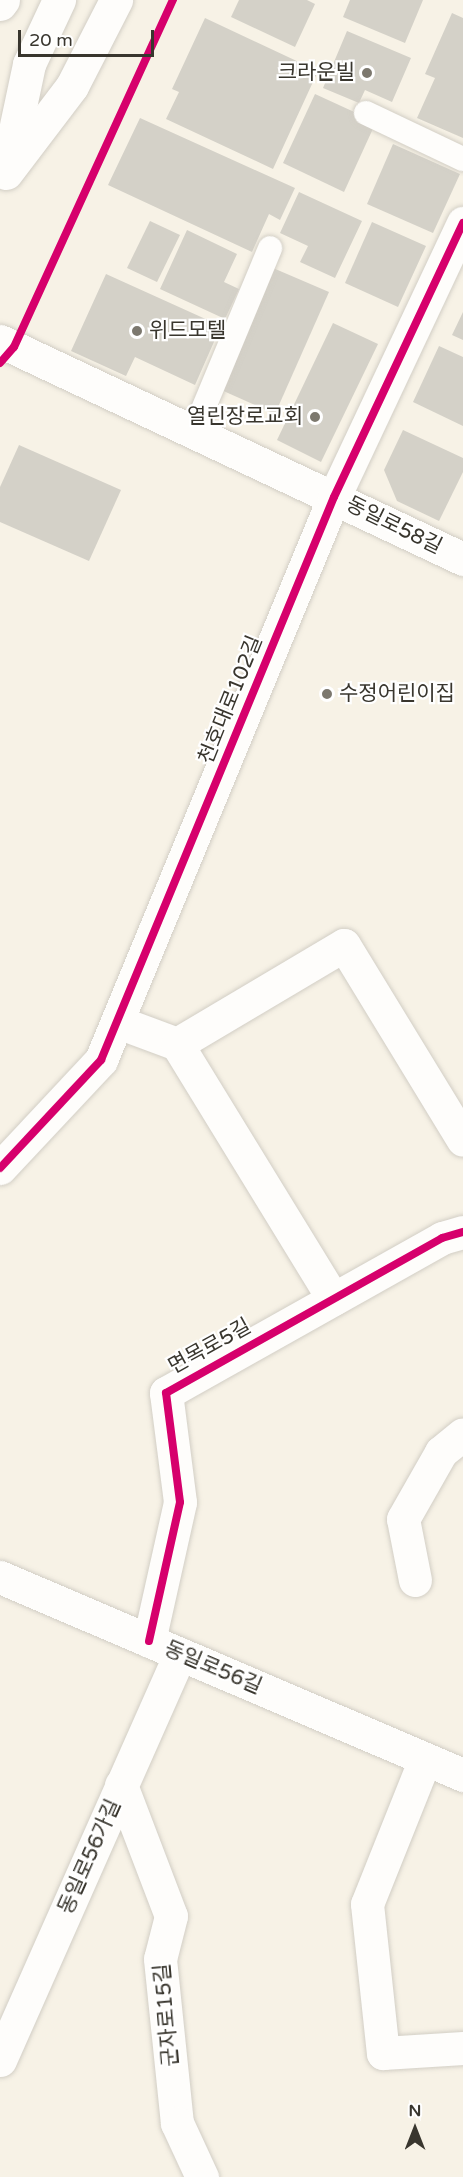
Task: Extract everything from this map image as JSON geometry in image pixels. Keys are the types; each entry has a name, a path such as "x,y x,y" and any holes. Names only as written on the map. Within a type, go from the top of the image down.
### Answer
{"street":[{"path":"0,4 3,0"},
{"path":"3,180 29,64 60,0"},
{"path":"3,180 72,86 116,0"},
{"name":"천호대로102길","path":"0,1168 101,1060 334,497 463,223"},
{"name":"동일로58길","path":"7,344 463,559"},
{"path":"177,1044 344,945 463,1140"},
{"path":"118,1022 177,1044 333,1299"},
{"name":"면목로5길","path":"149,1641 180,1502 166,1393 442,1238 463,1232"},
{"path":"415,1580 403,1519 441,1452 463,1434"},
{"name":"동일로56길","path":"0,1576 463,1775"},
{"name":"동일로56가길","path":"0,2060 180,1654"},
{"path":"426,1759 367,1904 383,2053 463,2048"},
{"name":"군자로15길","path":"122,1785 171,1916 160,1959 177,2122 202,2177"}],"lane":[{"path":"366,113 463,159"},
{"path":"194,431 270,248"}],"path":[{"path":"7,344 173,0"}],"building":[{"path":"239,0 307,0 315,4 295,47 231,17"},
{"path":"350,0 423,0 405,43 343,17"},
{"path":"452,13 463,18 463,138 417,118 435,78 425,74"},
{"path":"205,18 318,71 273,169 166,119 179,92 172,89"},
{"name":"크라운빌","path":"347,31 411,58 392,102 365,90 359,103 323,88"},
{"path":"315,94 376,122 344,192 283,163"},
{"path":"140,118 295,188 280,220 269,214 252,252 108,185"},
{"path":"393,144 460,174 433,233 367,204"},
{"path":"299,192 362,221 335,278 300,262 308,246 280,233"},
{"path":"150,221 180,235 157,282 127,268"},
{"path":"372,222 426,246 398,307 345,283"},
{"path":"187,230 237,254 224,282 239,289 225,319 160,289"},
{"path":"273,268 329,292 275,414 219,389"},
{"path":"106,274 221,326 195,385 135,357 126,376 71,351"},
{"path":"463,312 463,340 452,335"},
{"path":"333,323 378,344 321,462 277,440"},
{"path":"439,346 463,357 463,426 413,402"},
{"path":"403,430 463,458 463,472 439,521 397,501 384,470"},
{"path":"19,445 121,490 89,561 0,522 0,487"}],"cycle path":[{"path":"0,363 14,347 173,0"},
{"path":"0,1168 101,1060 334,497 463,223"},
{"path":"149,1641 180,1502 166,1393 442,1238 463,1232"}],"place":[{"name":"크라운빌","path":"367,73"},
{"name":"위드모텔","path":"137,331"},
{"name":"열린장로교회","path":"315,417"},
{"name":"수정어린이집","path":"327,694"}]}
